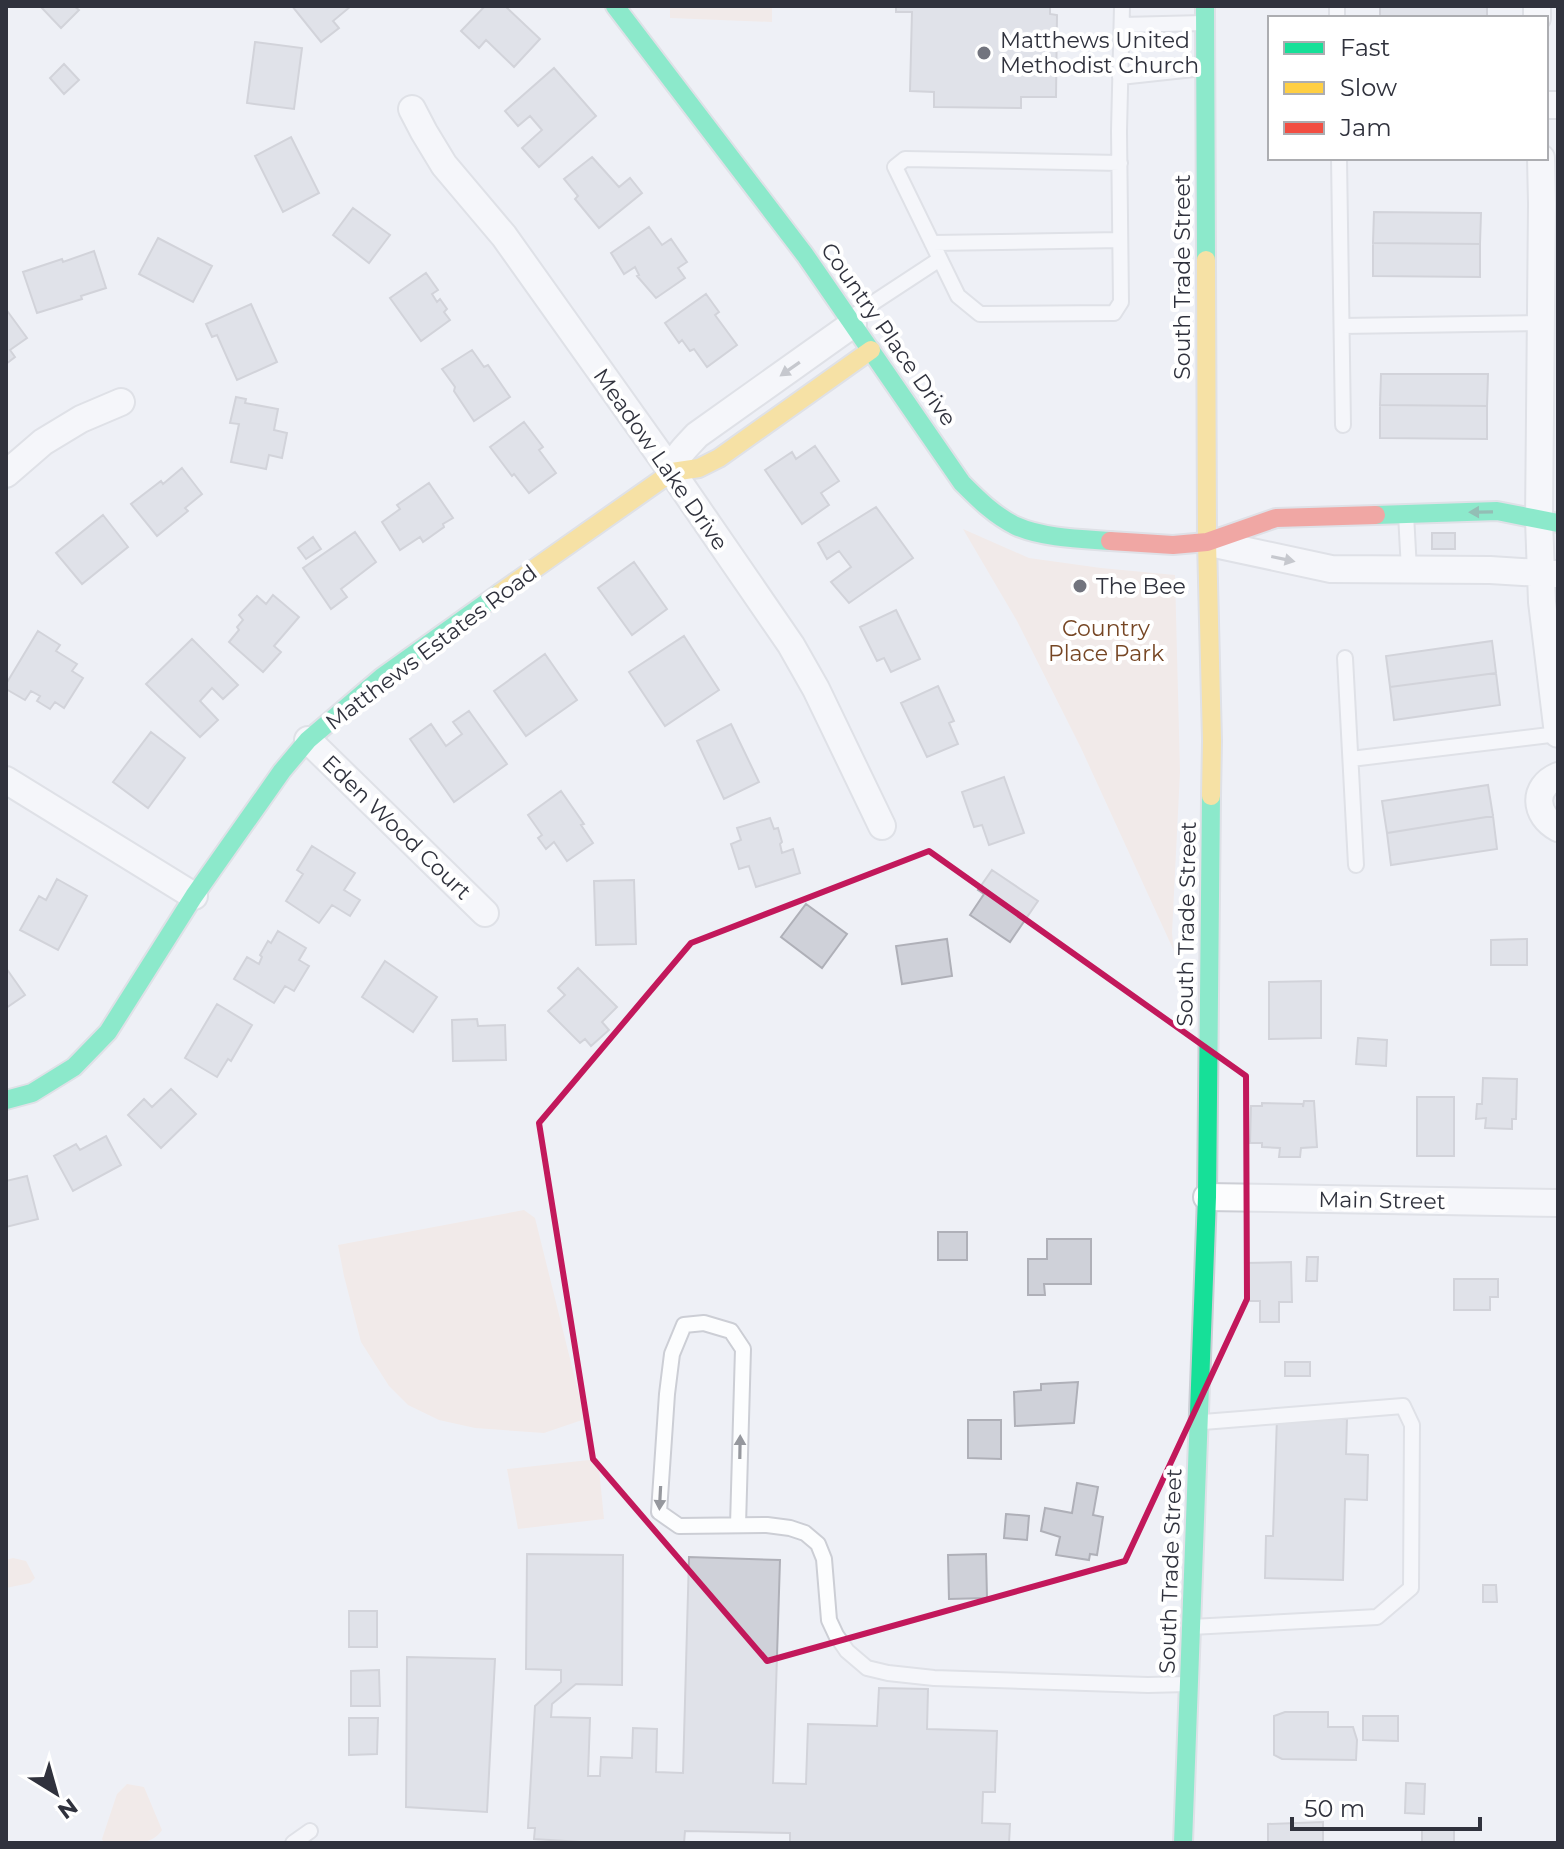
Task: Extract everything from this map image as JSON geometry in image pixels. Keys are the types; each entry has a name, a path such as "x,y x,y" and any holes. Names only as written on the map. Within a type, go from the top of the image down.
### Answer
{"street":[{"name":"Country Place Drive","path":"615,6 796,243 962,483 985,506 1018,527 1073,539 1164,545 1207,542 1276,518 1497,511 1548,521"},
{"name":"South Trade Street","path":"1183,1843 1207,1197 1212,741 1207,542 1205,14"},
{"name":"Meadow Lake Drive","path":"412,109 444,165 504,236 791,645 816,689 882,826"},
{"path":"1541,160 1541,323 1550,575 1542,602 1558,734"},
{"name":"Matthews Estates Road","path":"672,472 680,452 697,435 852,321"},
{"name":"Matthews Estates Road","path":"6,1100 32,1093 74,1067 108,1032 194,896 282,771 308,740 382,677 672,472 699,468 719,458 871,350"},
{"path":"6,474 43,442 81,419 121,402"},
{"path":"1207,542 1331,569 1490,570 1550,575"},
{"name":"Eden Wood Court","path":"308,740 485,913"},
{"path":"1558,776 1546,783 1539,800 1544,817 1558,828"},
{"path":"6,780 194,896"},
{"name":"Main Street","path":"1207,1197 1558,1203"}],"lane":[{"path":"1120,163 905,159 895,167 958,296 980,314 1114,313 1121,302 1122,6"},
{"path":"1122,25 1205,14"},
{"path":"1120,77 1205,68"},
{"path":"1339,160 1343,425"},
{"path":"932,243 1120,240"},
{"path":"852,321 940,259"},
{"path":"1342,326 1541,323"},
{"path":"1406,514 1409,570"},
{"path":"1345,658 1356,865"},
{"path":"1351,759 1558,734"},
{"path":"738,1525 743,1349 731,1331 704,1323 684,1325 672,1354 659,1512 679,1526 767,1525 805,1533 818,1544 824,1559 829,1620 847,1651 867,1668 934,1678 1189,1684"},
{"path":"1191,1627 1377,1617 1411,1588 1412,1425 1403,1406 1200,1422"},
{"path":"293,1843 310,1831"}],"highlighted area":[{"path":"929,851 1246,1076 1247,1299 1125,1561 767,1661 593,1459 539,1123 691,943"}],"green space":[{"path":"670,6 772,6 772,22 670,18"},
{"name":"Country Place Park","path":"963,529 1029,558 1175,575 1180,772 1172,933 1174,951 1081,748 1017,621"},
{"path":"524,1210 535,1218 585,1419 544,1433 475,1428 439,1420 408,1405 389,1386 361,1342 338,1245"},
{"path":"598,1459 604,1519 518,1529 507,1469"},
{"path":"6,1560 26,1561 35,1578 30,1583 6,1588"},
{"path":"127,1784 144,1787 162,1830 144,1842 104,1843 102,1839 117,1794"}],"building":[{"path":"40,6 74,6 79,10 61,28"},
{"path":"292,6 351,6 333,21 339,28 321,42"},
{"path":"485,6 505,6 540,39 514,67 486,40 479,48 461,31"},
{"name":"Matthews United Methodist Church","path":"896,6 1050,6 1050,14 1057,15 1056,97 1021,97 1021,108 934,107 934,92 910,91 912,12 896,12"},
{"path":"1380,6 1487,6 1487,16 1380,16"},
{"path":"255,42 302,48 294,109 247,103"},
{"path":"64,64 79,80 64,94 50,78"},
{"path":"554,68 596,116 539,167 522,148 542,130 530,116 518,126 505,111"},
{"path":"291,137 319,193 283,212 255,156"},
{"path":"592,157 619,187 630,178 642,193 599,228 575,199 578,196 564,179"},
{"path":"353,208 390,235 369,263 333,235"},
{"path":"1374,212 1481,213 1480,244 1373,243"},
{"path":"649,227 662,245 671,239 687,262 678,268 685,278 656,298 637,276 635,267 624,274 611,253"},
{"path":"158,238 212,266 193,302 139,274"},
{"path":"1373,243 1480,244 1480,277 1373,276"},
{"path":"94,251 106,288 37,313 23,272"},
{"path":"426,273 438,290 432,294 447,309 444,312 450,320 421,341 390,298"},
{"path":"706,294 719,312 715,315 737,345 707,367 694,349 690,351 682,340 679,343 665,323"},
{"path":"251,304 277,362 237,380 217,335 212,337 206,324"},
{"path":"8,312 27,338 10,350 15,357 6,364 6,314"},
{"path":"472,350 484,367 488,365 510,397 474,421 442,369"},
{"path":"1381,374 1488,374 1487,406 1380,405"},
{"path":"236,397 246,399 245,403 278,409 274,430 287,433 282,458 269,455 266,469 231,462 239,424 230,423"},
{"path":"1380,405 1487,406 1487,439 1380,438"},
{"path":"524,422 543,447 539,450 556,473 529,493 490,447"},
{"path":"815,446 839,481 821,493 829,505 802,524 765,470 792,452 796,459"},
{"path":"182,468 202,494 185,508 188,511 157,536 131,504"},
{"path":"429,483 453,518 423,542 420,537 400,550 382,522 400,509 397,505"},
{"path":"876,507 913,558 849,603 831,582 851,567 839,551 827,559 818,543"},
{"path":"103,515 128,547 82,584 56,553"},
{"path":"355,532 376,562 341,589 347,597 331,609 303,568"},
{"path":"1432,533 1455,533 1455,549 1432,549"},
{"path":"313,537 321,549 306,559 298,548"},
{"path":"634,562 667,609 632,635 598,588"},
{"path":"273,595 299,617 274,646 281,652 263,672 229,642 243,620 239,615 257,596 266,604"},
{"path":"896,610 920,659 891,672 884,658 877,661 860,627"},
{"path":"38,631 60,645 56,651 77,664 72,671 83,678 64,708 55,702 50,709 37,701 40,696 31,691 25,700 6,689 6,684"},
{"path":"684,636 719,690 665,726 629,672"},
{"path":"192,639 238,685 223,699 212,688 200,701 218,720 200,737 146,684"},
{"path":"1492,641 1496,673 1390,687 1386,656"},
{"path":"545,654 577,700 526,736 494,691"},
{"path":"1496,673 1500,705 1394,720 1390,687"},
{"path":"938,686 954,721 949,723 958,744 927,757 901,703"},
{"path":"469,711 507,764 454,802 410,739 431,724 446,746 462,734 453,722"},
{"path":"731,724 759,782 724,799 697,741"},
{"path":"151,732 185,758 148,808 113,782"},
{"path":"1004,777 1024,833 989,845 982,825 974,827 962,792"},
{"path":"1488,785 1493,816 1387,833 1382,801"},
{"path":"561,791 593,843 567,861 554,842 546,849 538,838 542,835 528,815"},
{"path":"1493,816 1497,849 1391,865 1387,833"},
{"path":"770,818 774,829 778,828 782,853 793,849 800,873 756,887 749,866 739,869 731,844 741,840 737,828"},
{"path":"312,846 355,873 344,890 360,900 350,916 332,905 319,923 286,901 303,874 297,870"},
{"path":"992,870 1038,901 1010,942 970,915 984,894 978,890"},
{"path":"57,879 87,896 58,950 20,930 39,896 46,900"},
{"path":"634,880 636,944 596,945 594,881"},
{"path":"806,904 847,934 822,968 781,937"},
{"path":"278,931 306,948 299,960 309,966 294,991 285,986 274,1003 234,979 247,957 259,964 268,941 271,943"},
{"path":"947,939 952,976 902,984 896,946"},
{"path":"1527,939 1527,965 1491,965 1491,940"},
{"path":"385,961 437,997 413,1032 362,997"},
{"path":"6,968 25,995 6,1008"},
{"path":"578,968 617,1007 602,1022 609,1030 591,1046 585,1039 580,1043 548,1011 565,995 558,988"},
{"path":"1321,981 1321,1038 1269,1039 1269,982"},
{"path":"217,1004 252,1025 231,1061 228,1059 217,1077 185,1058"},
{"path":"477,1019 478,1026 505,1025 506,1060 453,1061 452,1020"},
{"path":"1358,1038 1387,1040 1386,1066 1356,1064"},
{"path":"1483,1078 1517,1079 1516,1119 1512,1119 1512,1129 1485,1128 1486,1118 1476,1119 1477,1104 1482,1104"},
{"path":"171,1089 196,1114 161,1148 128,1115 144,1099 152,1107"},
{"path":"1417,1097 1454,1097 1454,1156 1417,1156"},
{"path":"1304,1101 1314,1101 1317,1147 1301,1148 1300,1157 1279,1157 1280,1148 1250,1143 1251,1106 1262,1106 1262,1103 1303,1104 1303,1107"},
{"path":"106,1136 121,1165 73,1191 54,1156 76,1144 80,1150"},
{"path":"27,1176 38,1219 6,1227 6,1181"},
{"path":"938,1232 967,1232 967,1260 938,1260"},
{"path":"1047,1239 1091,1239 1091,1284 1044,1284 1045,1295 1028,1295 1028,1259 1047,1259"},
{"path":"1307,1257 1318,1257 1317,1281 1306,1281"},
{"path":"1291,1262 1292,1302 1279,1302 1279,1322 1260,1322 1260,1301 1246,1301 1245,1263"},
{"path":"1454,1279 1498,1279 1498,1297 1490,1297 1490,1310 1454,1310"},
{"path":"1285,1362 1310,1362 1310,1376 1285,1376"},
{"path":"1078,1382 1074,1423 1015,1426 1014,1392 1041,1390 1041,1384"},
{"path":"1277,1417 1347,1419 1346,1454 1368,1455 1367,1500 1345,1499 1343,1580 1265,1578 1266,1536 1273,1536"},
{"path":"968,1420 1001,1420 1001,1459 968,1458"},
{"path":"1077,1483 1098,1487 1093,1515 1103,1517 1097,1555 1090,1554 1089,1560 1056,1555 1060,1537 1041,1531 1045,1508 1072,1513"},
{"path":"1006,1514 1029,1516 1027,1540 1004,1538"},
{"path":"527,1554 623,1555 622,1685 576,1684 552,1704 551,1717 590,1718 588,1776 600,1776 601,1757 632,1758 633,1728 657,1729 656,1772 683,1773 689,1557 780,1560 773,1783 806,1784 808,1724 877,1726 879,1688 928,1689 927,1729 997,1731 995,1792 983,1792 982,1823 1010,1824 1009,1843 790,1843 790,1833 685,1831 684,1843 534,1839 535,1828 528,1828 535,1706 561,1682 561,1670 526,1669"},
{"path":"986,1554 987,1598 949,1599 948,1555"},
{"path":"1483,1585 1496,1585 1497,1602 1483,1602"},
{"path":"349,1611 377,1611 377,1647 349,1647"},
{"path":"407,1657 495,1659 487,1812 406,1807"},
{"path":"379,1670 380,1706 351,1706 351,1671"},
{"path":"1285,1712 1328,1712 1328,1727 1353,1727 1357,1740 1356,1760 1282,1759 1274,1755 1274,1716"},
{"path":"1363,1716 1398,1716 1398,1741 1363,1740"},
{"path":"349,1718 378,1718 377,1754 349,1755"},
{"path":"1406,1783 1425,1784 1424,1814 1405,1813"},
{"path":"1323,1822 1323,1843 1268,1843 1268,1824"},
{"path":"1422,1828 1454,1828 1454,1843 1422,1843"}],"traffic: fast":[{"path":"615,6 805,255 962,483 994,512 1026,530 1075,539 1110,541"},
{"path":"1205,6 1206,260"},
{"path":"1376,515 1497,511 1558,523"},
{"path":"6,1100 32,1093 74,1067 108,1032 194,896 282,771 308,740 382,677 500,593"},
{"path":"1183,1843 1207,1197 1211,796"}],"traffic: slow":[{"path":"1206,260 1211,796"},
{"path":"500,593 672,472 699,468 719,458 871,350"}],"traffic: jam":[{"path":"1110,541 1173,545 1207,542 1276,518 1376,515"}],"place":[{"name":"Matthews United Methodist Church","path":"984,53"},
{"name":"The Bee","path":"1080,586"}]}
